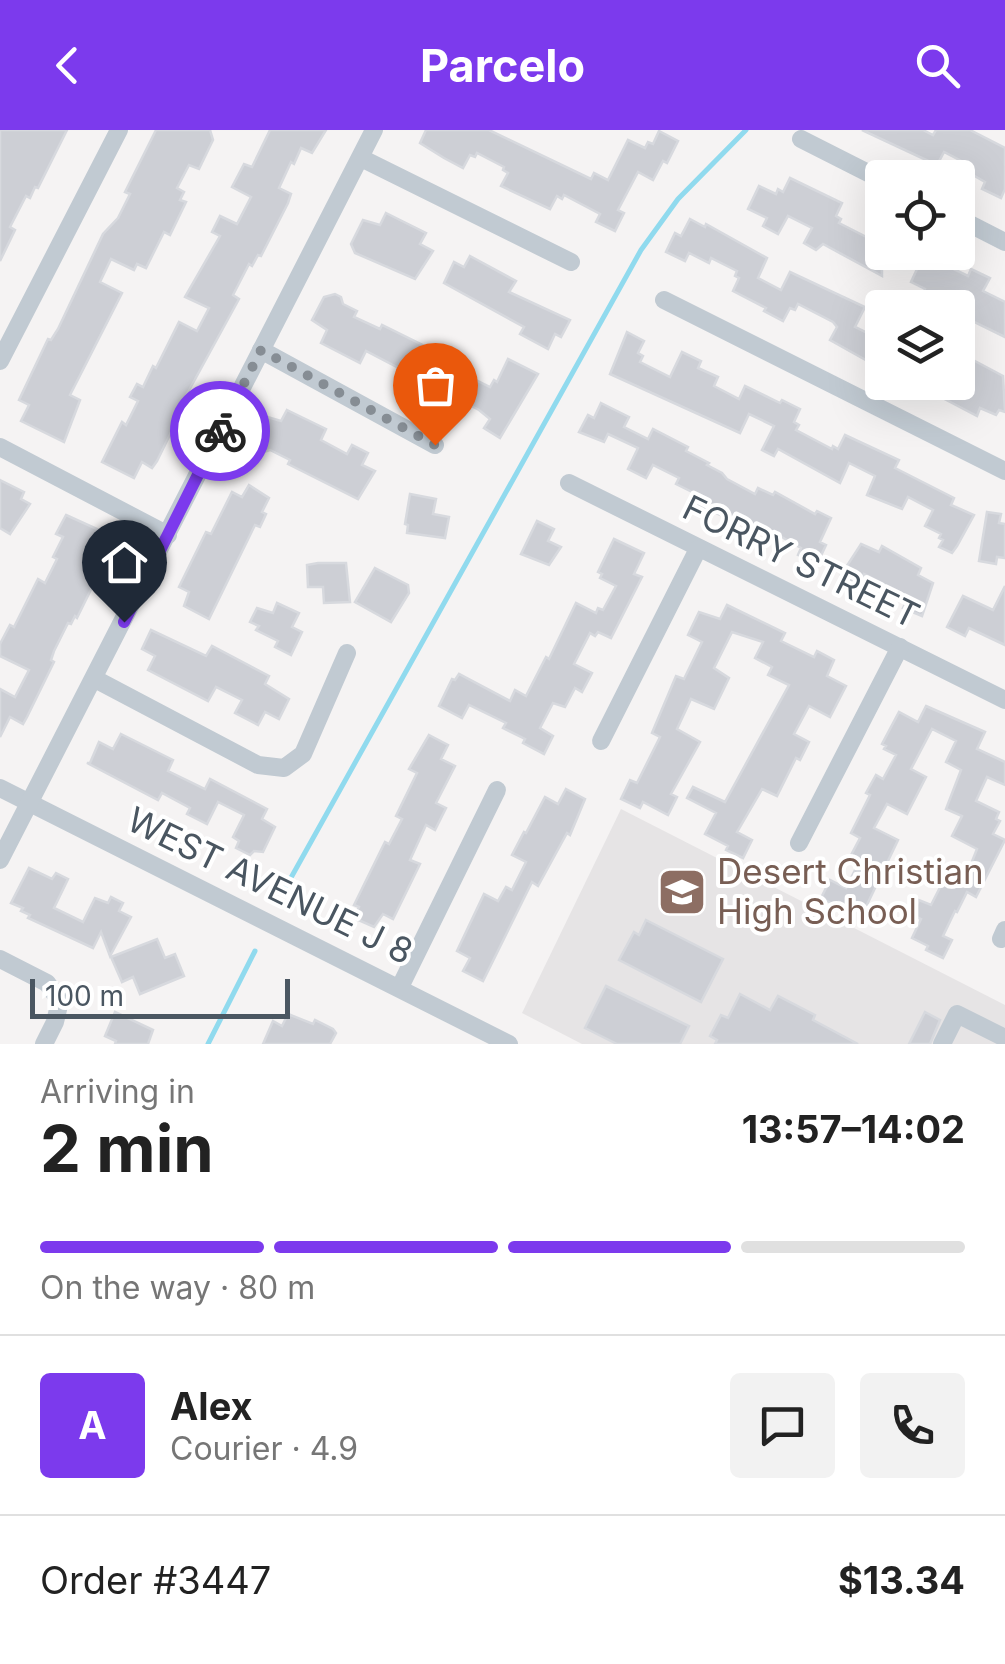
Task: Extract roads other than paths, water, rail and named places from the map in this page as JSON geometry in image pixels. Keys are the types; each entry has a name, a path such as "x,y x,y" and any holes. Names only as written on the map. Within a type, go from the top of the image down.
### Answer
{"street":[{"path":"0,361 118,130"},
{"path":"0,860 374,130"},
{"path":"801,138 865,171"},
{"path":"361,158 571,262"},
{"path":"975,227 1005,242"},
{"path":"664,300 1004,472"},
{"path":"261,350 435,445"},
{"path":"0,448 168,535"},
{"name":"FORRY STREET","path":"569,483 1005,700"},
{"path":"601,741 698,549"},
{"path":"799,843 900,647"},
{"path":"94,679 258,765 284,768 303,754 347,654"},
{"name":"WEST AVENUE J 8","path":"0,788 400,987 482,1038 509,1044"},
{"path":"400,987 496,790"},
{"path":"0,959 47,983 60,1001 44,1044"},
{"path":"942,1044 957,1014 1005,1038"}],"waterway":[{"path":"283,892 641,250 678,199 746,130"},
{"path":"208,1044 255,951"}],"place":[{"name":"Desert Christian High School","path":"682,892"}]}
